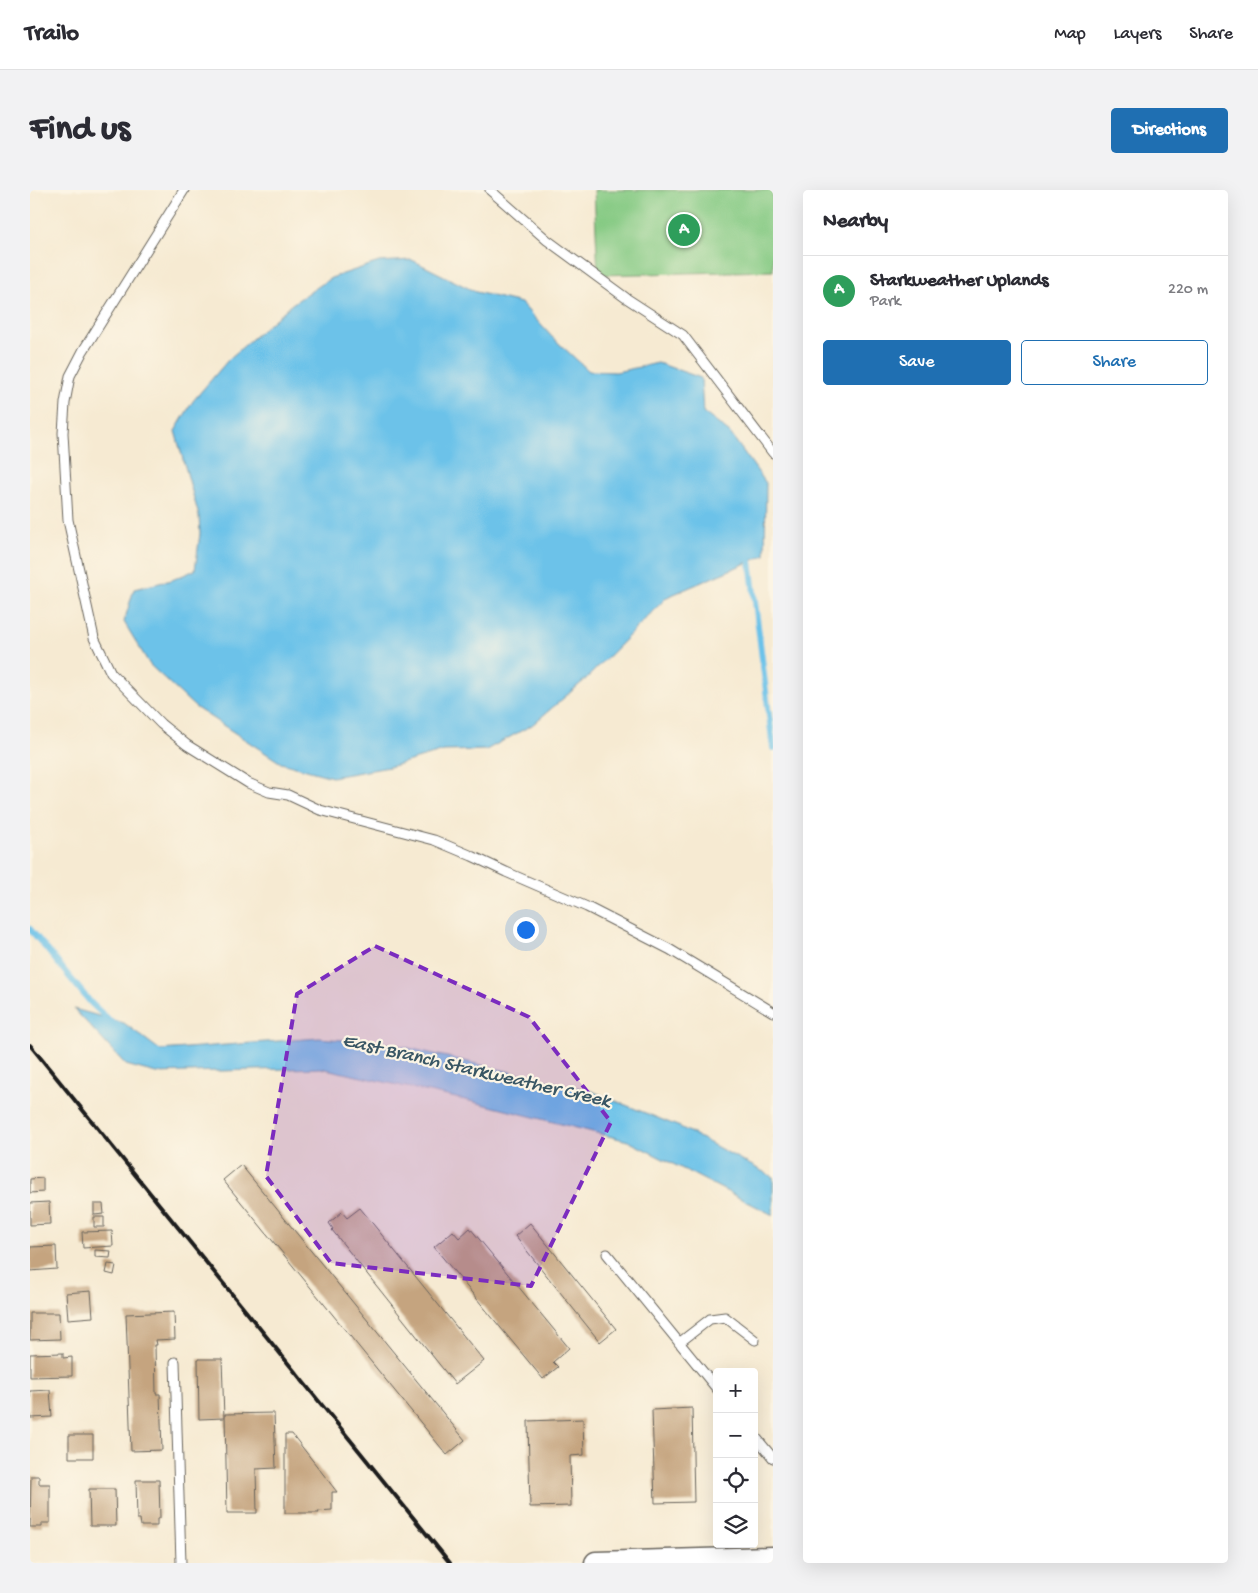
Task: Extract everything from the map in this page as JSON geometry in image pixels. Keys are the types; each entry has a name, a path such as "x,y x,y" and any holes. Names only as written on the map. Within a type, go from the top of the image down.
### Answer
{"street":[{"path":"596,1563 773,1558"}],"lane":[{"path":"184,190 83,351 70,376 65,403 64,433 68,520 94,638 111,674 161,724 187,745 248,783 269,792 288,795 320,810 434,840 472,856 587,907 669,949 773,1012"},
{"path":"490,190 547,240 626,298 683,335 773,453"},
{"path":"607,1254 713,1384"},
{"path":"679,1343 710,1319 725,1317 755,1340"},
{"path":"175,1362 181,1563"},
{"path":"758,1440 773,1458"}],"highlighted area":[{"path":"375,946 529,1017 611,1122 531,1286 331,1263 266,1176 297,994"}],"green space":[{"path":"594,190 773,190 773,271 598,275"}],"water":[{"path":"412,260 476,292 521,303 552,337 589,371 616,372 658,363 701,378 703,412 730,433 766,483 765,555 667,597 587,678 532,725 486,750 444,751 389,767 332,777 281,763 195,707 150,665 124,622 134,589 172,580 195,570 200,534 199,516 175,431 193,401 229,359 292,304 331,278 379,262"},
{"path":"74,1009 124,1023 160,1050 319,1038 392,1044 591,1091 680,1127 773,1177 773,1215 628,1141 474,1102 321,1068 156,1073 126,1065"}],"building":[{"path":"241,1165 465,1440 447,1455 223,1180"},
{"path":"43,1178 43,1192 30,1193 30,1179"},
{"path":"49,1202 50,1224 30,1225 30,1203"},
{"path":"94,1204 103,1204 104,1214 94,1215"},
{"path":"360,1208 484,1361 455,1384 332,1230 329,1223 342,1212 347,1218"},
{"path":"94,1217 104,1217 104,1227 94,1227"},
{"path":"530,1223 616,1329 600,1342 515,1236"},
{"path":"470,1228 569,1348 553,1362 558,1367 543,1379 434,1247 453,1231 459,1238"},
{"path":"112,1231 113,1246 83,1248 82,1232"},
{"path":"56,1246 57,1269 30,1271 30,1247"},
{"path":"95,1250 111,1251 110,1258 95,1257"},
{"path":"108,1264 116,1265 114,1275 106,1273"},
{"path":"91,1291 93,1317 68,1319 66,1293"},
{"path":"174,1312 175,1339 156,1340 157,1345 155,1345 156,1394 160,1394 162,1450 131,1451 126,1314"},
{"path":"30,1313 59,1313 60,1339 30,1340"},
{"path":"63,1353 63,1358 72,1357 72,1376 30,1377 30,1354"},
{"path":"198,1359 222,1359 224,1418 199,1419"},
{"path":"50,1390 52,1417 30,1418 30,1391"},
{"path":"692,1408 694,1502 655,1503 652,1410"},
{"path":"274,1413 276,1468 256,1469 257,1513 227,1513 225,1414"},
{"path":"583,1419 584,1455 570,1456 571,1506 530,1507 528,1421"},
{"path":"285,1434 292,1434 337,1492 332,1492 332,1510 318,1511 319,1513 285,1513"},
{"path":"69,1435 93,1435 93,1458 69,1458"},
{"path":"31,1476 39,1476 39,1484 50,1484 50,1523 42,1523 42,1527 30,1527"},
{"path":"136,1480 159,1480 160,1518 157,1519 157,1526 141,1526 140,1519 137,1519"},
{"path":"89,1489 115,1489 116,1526 90,1526"}],"waterway":[{"path":"750,561 773,748"},
{"name":"East Branch Starkweather Creek","path":"30,929 91,1003 111,1022"}],"railway":[{"path":"30,1045 450,1563"}],"place":[{"name":"Starkweather Uplands","path":"684,230"}]}
